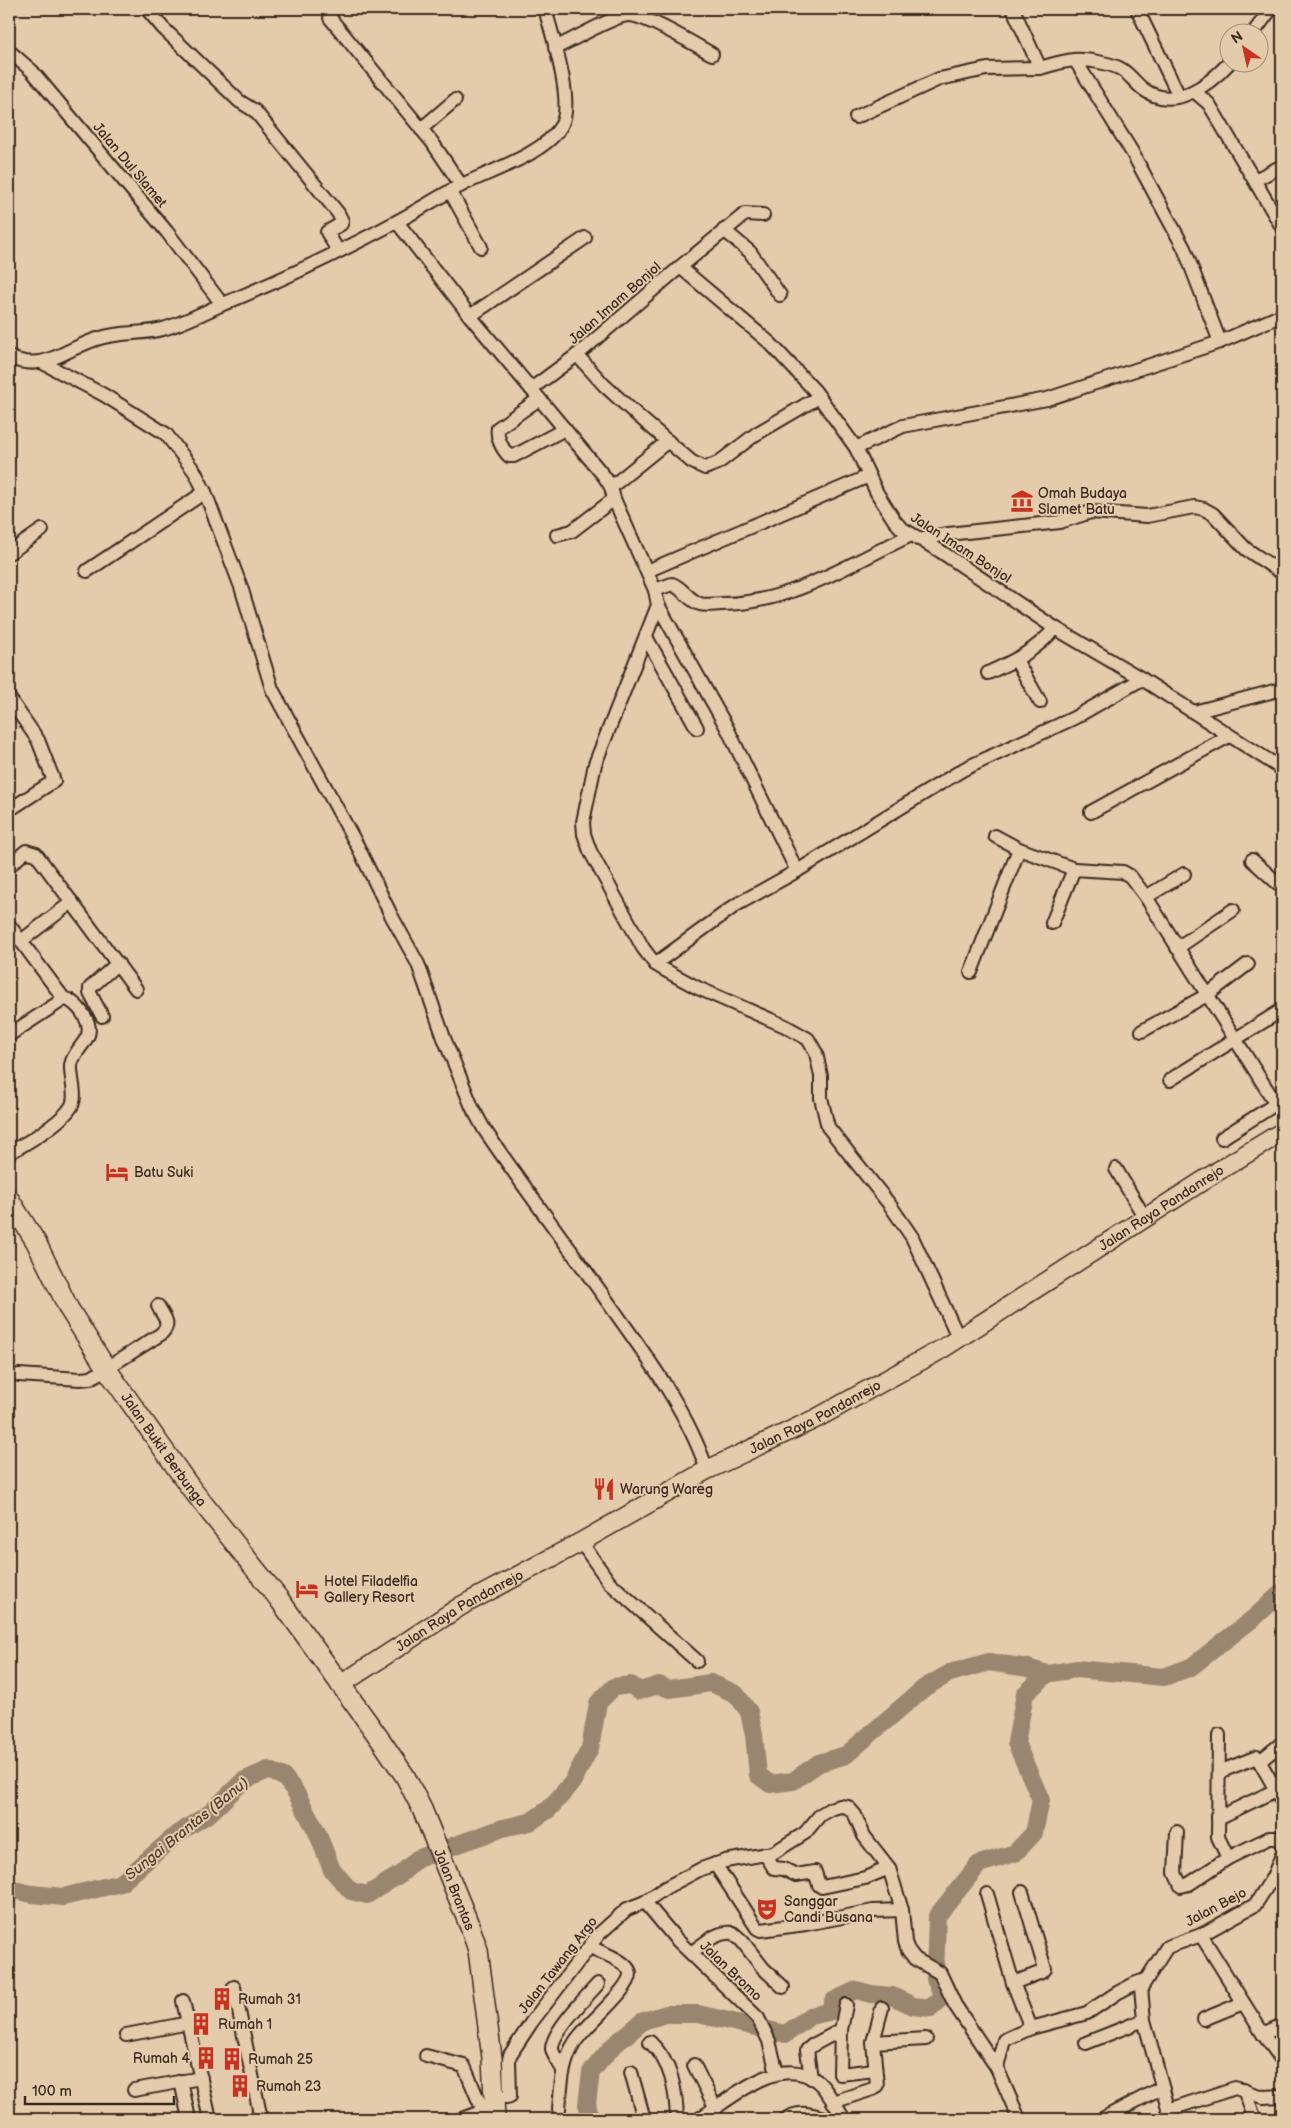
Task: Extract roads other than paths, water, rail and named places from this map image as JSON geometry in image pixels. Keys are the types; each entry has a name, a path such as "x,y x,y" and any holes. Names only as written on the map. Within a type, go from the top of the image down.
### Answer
{"main road":[{"name":"Jalan Raya Pandanrejo","path":"340,1686 461,1606 581,1542 707,1470 817,1418 937,1352 1282,1132"},
{"name":"Jalan Bukit Berbunga","path":"9,1199 36,1242 69,1309 106,1368 190,1486 279,1599 340,1686"},
{"name":"Jalan Brantas","path":"340,1686 404,1776 430,1826 476,1944 487,2015 492,2109"}],"street":[{"path":"147,9 163,28 239,101 255,111 338,213 342,222 328,231 334,245"},
{"path":"331,9 330,18 421,128 455,182 481,247"},
{"path":"9,357 24,364 43,363 80,345 103,337 162,329 248,295 334,245 397,222 455,182 533,151 552,137 560,128 564,120 566,103 545,9"},
{"path":"1013,9 1040,68"},
{"path":"1137,9 1179,96"},
{"path":"1261,22 1271,9"},
{"path":"554,48 611,21 629,15 646,20 712,54"},
{"name":"Jalan Dul Slamet","path":"9,51 39,79 167,232 222,304"},
{"path":"1075,60 1132,152 1184,248 1220,342"},
{"path":"856,117 939,79 987,69 1040,68 1075,60 1121,69 1144,90 1163,97 1195,92 1216,78 1221,72"},
{"path":"1195,92 1209,104 1282,227"},
{"path":"421,128 455,100"},
{"path":"1255,180 1282,166"},
{"path":"680,267 745,214 763,215"},
{"path":"397,222 470,316 604,476 656,590 658,605 727,728 797,871"},
{"path":"724,230 750,252 780,295"},
{"path":"470,316 585,238"},
{"name":"Jalan Imam Bonjol","path":"565,429 514,456 509,456 504,452 498,436 498,428 577,356 680,267 770,343 820,397 856,448 869,476 894,520 915,537 940,551 1055,628 1142,679 1282,769"},
{"path":"856,448 903,426 1047,399 1220,342 1282,315"},
{"path":"577,356 604,385 692,462 706,468 718,463 756,434 820,397"},
{"path":"43,363 104,395 166,434 195,472 205,492 241,587 272,689 358,847 391,915 418,964 444,1038 472,1106 484,1129 647,1356 699,1448 707,1470"},
{"path":"557,536 572,531 668,440"},
{"path":"646,571 869,476"},
{"path":"87,572 205,492"},
{"path":"656,590 672,584 701,604 761,600 825,577 915,537 1060,522 1091,512 1147,516 1194,507 1204,509 1213,514 1246,549 1282,573"},
{"path":"9,553 42,530"},
{"path":"658,605 595,764 583,822 584,834 590,851 639,941 655,964 698,988 785,1026 808,1039 816,1053 821,1076 821,1098 828,1128 879,1191 912,1238 959,1339"},
{"path":"988,672 1016,660 1039,646 1055,628"},
{"path":"646,637 697,728"},
{"path":"1016,660 1040,702"},
{"path":"655,964 736,905 797,871 964,769 1074,718 1142,679"},
{"path":"1194,712 1282,689"},
{"path":"9,698 38,740 54,781 9,810"},
{"path":"1091,812 1229,736"},
{"path":"995,836 1019,849 1074,869 1126,873 1146,897 1235,1040 1279,1102 1222,1138"},
{"path":"971,972 1019,849"},
{"path":"9,866 26,851 36,854 136,988"},
{"path":"1252,860 1282,887"},
{"path":"1052,924 1074,869"},
{"path":"1146,897 1184,874"},
{"path":"21,941 72,902"},
{"path":"1177,948 1234,910"},
{"path":"9,925 64,999 69,1000 80,1010 86,1018 89,1030 88,1037 75,1054 71,1065 74,1101 64,1114 9,1153"},
{"path":"102,1016 90,993 90,988 118,963"},
{"path":"1142,1032 1207,994 1248,964"},
{"path":"9,1035 64,999"},
{"path":"1170,1080 1282,1010"},
{"path":"1116,1169 1145,1218"},
{"path":"20,1375 88,1378 161,1334 168,1323 158,1306"},
{"path":"581,1542 609,1582 697,1661"},
{"path":"1219,1735 1219,1841 1228,1858"},
{"path":"1260,1761 1282,1743"},
{"path":"1218,1818 1279,1796 1257,1756 1219,1772"},
{"name":"Jalan Tawang Argo","path":"492,2109 510,2096 510,2055 536,2017 599,1934 619,1916 687,1875 715,1864 773,1852 805,1833 820,1815 840,1806 848,1808 856,1815 864,1836 889,1868 902,1910 905,1942 908,1950 915,1959 940,1973 955,2004 997,2068"},
{"path":"1177,1832 1175,1873 1181,1886 1189,1884 1228,1858 1270,1838 1277,1838 1282,1842"},
{"path":"765,1854 774,1868 784,1869 796,1875 815,1872 819,1885 822,1887 865,1878 889,1868"},
{"name":"Jalan Bejo","path":"1169,2115 1144,2020 1140,1994 1145,1980 1167,1947 1200,1934 1255,1905 1273,1877 1282,1855"},
{"path":"715,1864 760,1930 806,1924 873,1911 902,1910"},
{"path":"1013,1983 1042,1972 1045,1969 1022,1892"},
{"path":"986,1894 1013,1983 1030,2028"},
{"name":"Jalan Bromo","path":"645,1902 676,1939 758,2018 770,2041 777,2073"},
{"path":"691,1953 712,1937 733,1933 742,1941 762,1968 783,1987"},
{"path":"1200,1934 1263,2034 1282,2060"},
{"path":"558,2108 564,2070 575,2041 599,2013 623,1990 630,1976 628,1969 623,1963 590,1947"},
{"path":"1019,2119 997,2068 1004,2040 1030,2028 1087,2014 1117,1993 1145,1980"},
{"path":"564,2070 553,2054 553,2043 569,2017 598,1984"},
{"path":"234,1987 261,2119"},
{"path":"183,2001 210,2119"},
{"path":"1204,2019 1243,2003"},
{"path":"840,2074 842,2030 846,2004"},
{"path":"833,2102 875,2088 872,2042 882,2008"},
{"path":"1086,2043 1144,2020"},
{"path":"126,2035 189,2023"},
{"path":"1263,2034 1282,2025"},
{"path":"842,2030 807,2050 816,2081 844,2119"},
{"path":"872,2042 926,2039"},
{"path":"650,2042 660,2052 670,2070 677,2119"},
{"path":"426,2056 464,2066 492,2109 462,2119"},
{"path":"694,2065 716,2109"},
{"path":"700,2119 753,2084 777,2073 793,2072 816,2081 840,2074 875,2070"},
{"path":"631,2072 644,2119"},
{"path":"134,2090 201,2078"},
{"path":"181,2082 189,2119"},
{"path":"1102,2119 1161,2088"},
{"path":"1169,2115 1235,2088 1263,2097 1282,2096"},
{"path":"1244,2090 1255,2119"},
{"path":"786,2119 794,2114 807,2114 830,2119"}],"waterway":[{"name":"Sungai Brantas (Banu)","path":"591,2119 587,2104 591,2072 612,2047 643,2021 666,2014 698,2014 786,2034 810,2016 829,2012 833,2001 856,1990 892,1996 913,2006 931,2008 943,1997 935,1979 937,1916 979,1864 1015,1853 1034,1833 1041,1800 1016,1743 1025,1694 1047,1674 1076,1669 1164,1677 1191,1667 1255,1617 1282,1592"},
{"name":"Sungai Brantas (Banu)","path":"9,1889 32,1894 63,1897 121,1883 177,1834 210,1813 243,1781 268,1770 284,1777 295,1791 317,1832 332,1870 351,1891 367,1895 402,1873 417,1859 503,1828 530,1822 549,1809 572,1783 590,1748 598,1703 614,1687 631,1685 639,1691 659,1685 669,1689 711,1683 736,1694 749,1712 754,1735 758,1775 770,1784 793,1781 819,1763 846,1755 924,1688 950,1673 989,1662 1028,1668 1047,1674"}],"place":[{"name":"Omah Budaya Slamet Batu","path":"1022,501"},
{"name":"Batu Suki","path":"117,1172"},
{"name":"Warung Wareg","path":"604,1489"},
{"name":"Hotel Filadelfia Gallery Resort","path":"307,1589"},
{"name":"Sanggar Candi Busana","path":"767,1909"},
{"name":"Rumah 31","path":"222,1999"},
{"name":"Rumah 1","path":"201,2024"},
{"name":"Rumah 4","path":"206,2058"},
{"name":"Rumah 25","path":"232,2059"},
{"name":"Rumah 23","path":"240,2086"}]}
